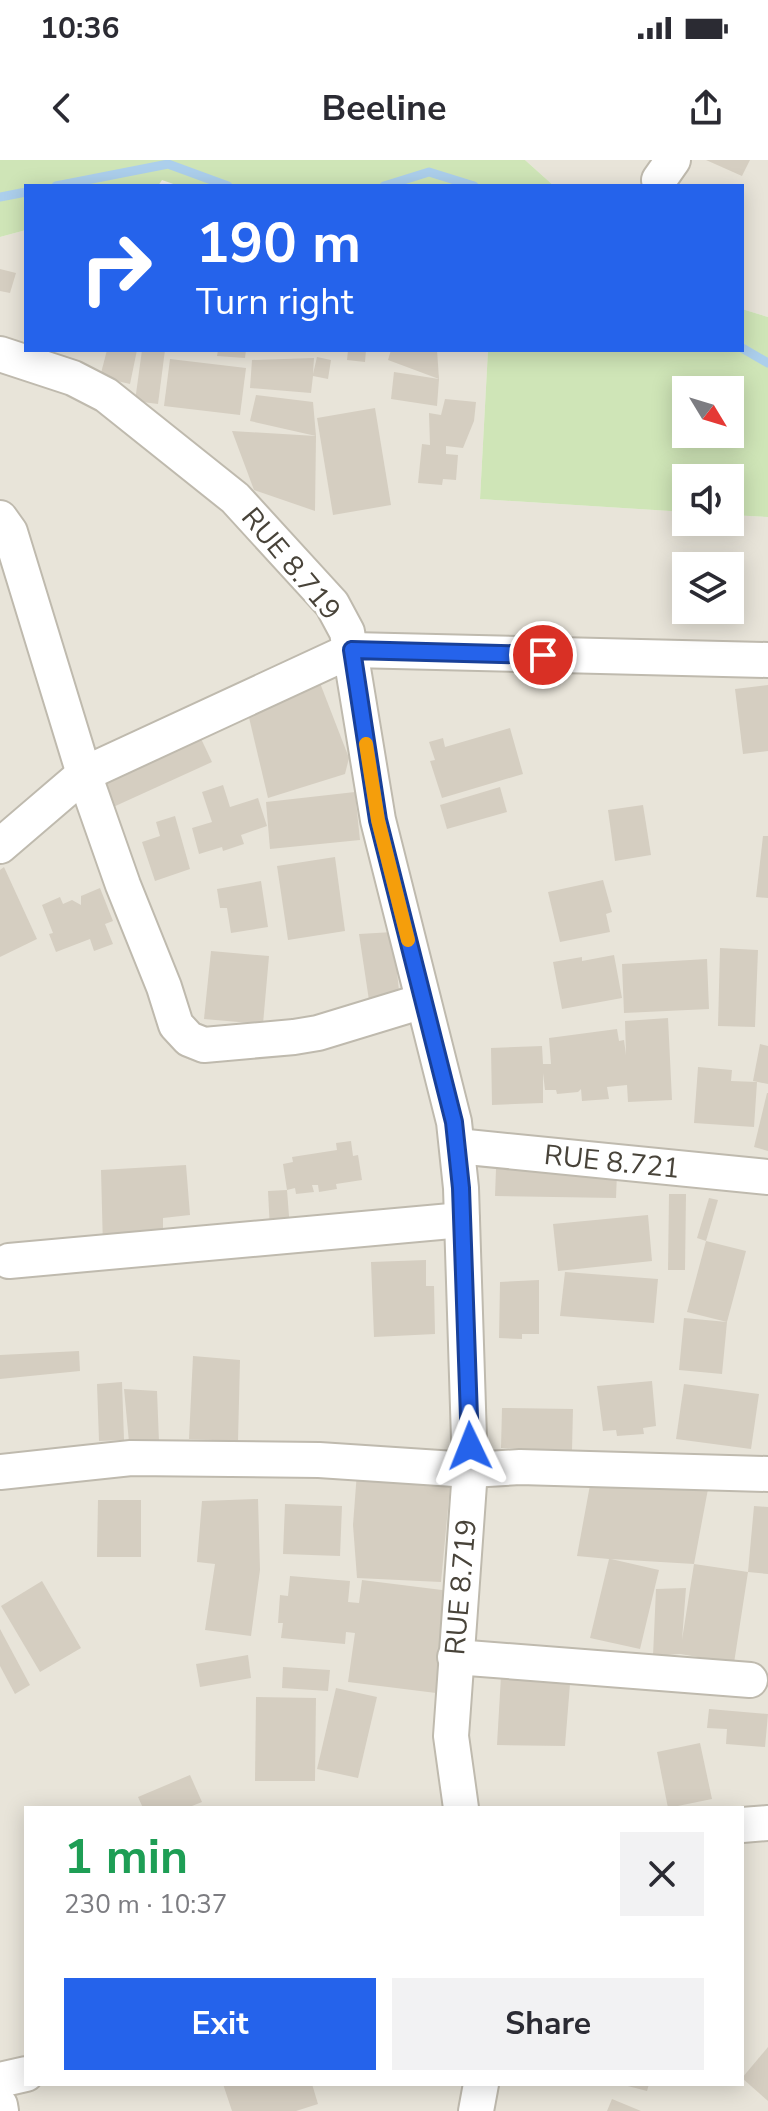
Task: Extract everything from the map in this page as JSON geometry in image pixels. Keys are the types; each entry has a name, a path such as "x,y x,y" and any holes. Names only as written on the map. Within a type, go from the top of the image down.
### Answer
{"street":[{"name":"RUE 8.719","path":"0,354 73,378 106,395 235,498 332,604 347,632 378,820 446,1087 457,1146 470,1470 451,1736 461,1806"},
{"path":"0,518 10,532 84,774 176,1025 189,1039 204,1045 306,1035 423,1001"},
{"path":"0,846 84,774 352,650 768,660"},
{"name":"RUE 8.721","path":"457,1146 768,1177"},
{"path":"9,1261 462,1220"},
{"path":"0,1472 131,1458 319,1460 470,1470 520,1467 768,1474"},
{"path":"455,1657 750,1680"},
{"path":"744,1825 768,1823"},
{"path":"0,2080 24,2074"},
{"path":"476,2111 481,2086"}],"shaded area":[{"path":"525,160 768,160 768,317 744,310 744,184 552,184"},
{"path":"24,231 24,352 488,352 480,499 672,511 672,536 744,536 744,516 768,517 768,2111 0,2111 0,237"}],"green space":[{"path":"0,160 525,160 552,184 173,184 162,180 159,184 24,184 24,231 0,237"},
{"path":"744,310 768,317 768,517 744,516 744,464 672,464 672,511 480,499 488,352 744,352"}],"building":[{"path":"706,160 750,160 742,176"},
{"path":"0,269 16,273 10,293 0,291"},
{"path":"106,352 137,352 130,384 100,377"},
{"path":"142,352 165,352 158,404 135,401"},
{"path":"218,352 246,352 245,358 217,356"},
{"path":"348,352 366,352 365,362 347,360"},
{"path":"390,352 437,352 439,379 388,360"},
{"path":"317,357 331,360 328,379 313,376 311,393 250,388 252,360 314,358 313,374"},
{"path":"170,359 246,368 240,415 164,406"},
{"path":"394,372 439,379 437,406 391,399"},
{"path":"256,395 313,402 316,436 250,421"},
{"path":"445,399 476,402 474,421 463,448 446,446 446,454 458,455 456,480 443,479 442,485 418,483 422,444 430,445 429,413 441,415"},
{"path":"375,408 391,505 333,515 317,418"},
{"path":"232,431 316,436 315,511 254,490"},
{"path":"320,683 349,758 345,774 268,798 247,709"},
{"path":"768,685 768,751 743,754 735,689"},
{"path":"196,728 212,762 111,808 96,774"},
{"path":"510,728 523,774 442,798 430,761 435,760 429,742 443,738 445,747"},
{"path":"223,785 230,807 258,798 267,826 241,835 244,844 199,854 192,828 212,822 202,792"},
{"path":"500,787 507,812 447,829 440,805"},
{"path":"355,792 360,840 270,849 266,802"},
{"path":"643,805 651,855 615,861 608,810"},
{"path":"175,816 190,869 155,881 142,842 160,836 156,822"},
{"path":"763,836 768,836 768,898 756,897"},
{"path":"335,857 345,931 288,940 277,866"},
{"path":"4,867 37,939 0,957 0,870"},
{"path":"603,880 612,912 606,914 610,932 560,942 548,892"},
{"path":"261,881 268,927 231,933 227,908 220,908 217,889"},
{"path":"100,888 113,921 105,924 113,944 94,951 90,939 56,952 49,934 53,933 42,905 60,897 63,904 72,900 81,905 81,896"},
{"path":"393,932 400,1001 370,1007 359,934"},
{"path":"720,948 758,950 755,1027 718,1026"},
{"path":"211,951 269,956 263,1024 204,1019"},
{"path":"614,955 622,998 562,1009 553,962"},
{"path":"707,959 709,1009 624,1013 622,964"},
{"path":"668,1018 672,1100 628,1102 627,1085 607,1087 609,1099 582,1101 581,1089 557,1094 556,1090 545,1090 543,1073 543,1103 492,1105 491,1048 542,1046 543,1064 551,1064 549,1038 617,1029 619,1041 624,1040 626,1055 625,1021"},
{"path":"760,1044 768,1046 768,1084 753,1081"},
{"path":"698,1067 732,1070 731,1081 757,1082 754,1127 694,1123"},
{"path":"768,1093 768,1151 754,1147"},
{"path":"351,1141 353,1156 358,1155 362,1180 336,1184 337,1189 319,1192 318,1185 312,1185 314,1192 296,1194 295,1188 287,1190 283,1164 293,1162 292,1157 337,1150 336,1143"},
{"path":"186,1165 190,1215 163,1218 163,1248 103,1248 101,1170"},
{"path":"496,1169 617,1173 616,1198 495,1196"},
{"path":"287,1190 290,1229 270,1230 268,1191"},
{"path":"669,1194 686,1194 685,1270 668,1270"},
{"path":"709,1198 718,1200 706,1241 697,1238"},
{"path":"648,1215 652,1261 558,1271 553,1224"},
{"path":"706,1241 746,1251 727,1322 687,1312"},
{"path":"426,1260 426,1286 434,1286 435,1334 374,1337 371,1262"},
{"path":"565,1272 658,1279 654,1323 560,1316"},
{"path":"539,1280 539,1334 522,1334 522,1339 499,1338 500,1282"},
{"path":"684,1318 727,1322 722,1374 679,1370"},
{"path":"79,1351 80,1371 0,1379 0,1355"},
{"path":"193,1356 240,1360 238,1441 189,1439"},
{"path":"652,1381 656,1426 643,1428 644,1434 617,1436 616,1430 603,1431 597,1386"},
{"path":"122,1382 124,1440 99,1441 97,1384"},
{"path":"684,1384 759,1394 751,1449 676,1439"},
{"path":"124,1389 157,1391 159,1442 129,1442"},
{"path":"502,1408 573,1409 572,1450 501,1448"},
{"path":"357,1472 450,1487 441,1582 357,1578 353,1525"},
{"path":"590,1485 708,1489 694,1564 611,1559 659,1570 640,1649 590,1638 609,1559 577,1556"},
{"path":"258,1499 260,1570 251,1636 205,1630 215,1564 197,1562 202,1501"},
{"path":"98,1500 141,1500 141,1557 97,1557"},
{"path":"285,1504 342,1506 340,1556 283,1554"},
{"path":"754,1506 768,1507 768,1574 748,1572"},
{"path":"694,1564 748,1572 734,1663 680,1654 653,1656 656,1589 686,1588 682,1640"},
{"path":"290,1576 350,1581 348,1602 359,1603 362,1580 450,1591 436,1693 348,1682 355,1633 346,1632 345,1644 281,1638 283,1623 278,1623 280,1595 288,1596"},
{"path":"42,1581 81,1648 40,1672 1,1606"},
{"path":"0,1629 30,1685 15,1694 0,1666"},
{"path":"248,1655 251,1678 200,1687 196,1664"},
{"path":"283,1667 330,1670 328,1691 282,1688"},
{"path":"501,1676 570,1684 565,1746 497,1745"},
{"path":"336,1688 377,1697 358,1778 317,1769"},
{"path":"256,1697 316,1698 315,1781 255,1781"},
{"path":"709,1709 768,1714 765,1747 726,1744 727,1729 707,1728"},
{"path":"700,1743 712,1799 668,1806 657,1752"},
{"path":"190,1775 202,1802 192,1806 142,1806 138,1797"},
{"path":"768,2047 768,2101 744,2080 744,2076"},
{"path":"224,2086 313,2086 318,2104 296,2111 232,2111"},
{"path":"628,2086 648,2086 647,2091"},
{"path":"612,2099 641,2111 607,2111"}],"waterway":[{"path":"66,184 168,164 223,184"},
{"path":"390,184 429,172 468,184"},
{"path":"0,197 24,192"},
{"path":"744,349 768,363"}],"slow traffic":[{"path":"366,744 378,820 408,940"}],"route":[{"path":"470,1446 461,1188 454,1122 378,820 352,650 543,655"}]}
